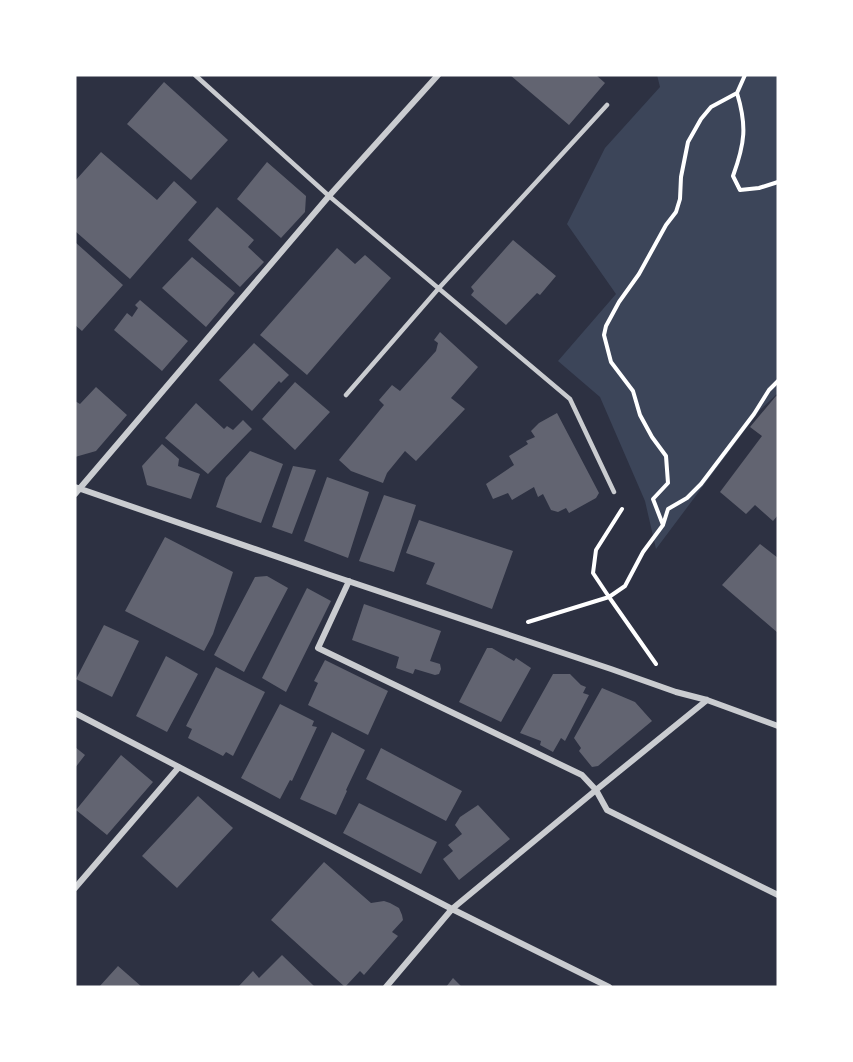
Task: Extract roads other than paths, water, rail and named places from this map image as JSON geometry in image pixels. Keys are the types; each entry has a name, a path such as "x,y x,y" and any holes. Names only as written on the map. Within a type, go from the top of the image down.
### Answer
{"street":[{"path":"438,75 329,196 76,490 676,692 707,700 778,726"},
{"path":"349,581 318,648 582,775 596,790 608,810 778,895"},
{"path":"386,987 452,909 707,700"},
{"path":"75,713 452,909 609,987"},
{"path":"75,888 179,767"}],"lane":[{"path":"195,75 329,196 570,399 614,492"},
{"path":"346,395 439,288 607,105"}]}
